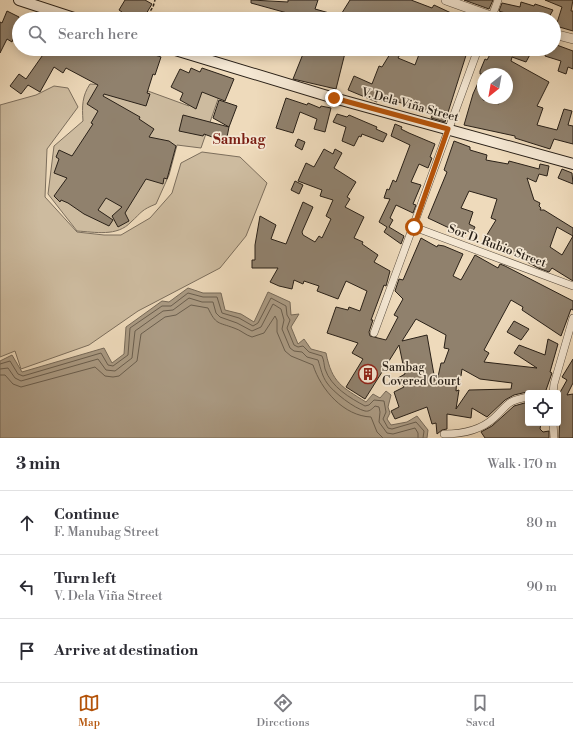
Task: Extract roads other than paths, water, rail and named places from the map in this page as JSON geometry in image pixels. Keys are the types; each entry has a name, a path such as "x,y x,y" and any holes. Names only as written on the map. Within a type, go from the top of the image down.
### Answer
{"main road":[{"path":"19,0 56,12"},
{"name":"V. Dela Viña Street","path":"195,56 334,98 573,164"}],"street":[{"path":"446,0 478,12"},
{"path":"495,12 498,0"},
{"path":"561,36 573,39"},
{"path":"374,333 475,56"},
{"name":"Sor D. Rubio Street","path":"414,227 573,286"},
{"path":"553,390 573,318"},
{"path":"444,434 460,434 484,425 512,400 525,398"},
{"path":"553,426 554,438"}],"water":[{"path":"188,288 203,293 221,293 225,310 241,314 254,322 268,292 290,302 291,315 299,314 291,327 298,344 304,339 311,349 326,353 331,371 339,383 344,388 366,402 373,394 380,398 386,391 391,395 388,407 390,413 387,419 391,425 407,422 417,416 428,430 427,438 0,438 0,361 12,355 22,372 104,348 112,363 124,354 126,327 162,301 169,302"}],"place":[{"name":"Sambag Covered Court","path":"368,374"}],"district":[{"name":"Sambag","path":"239,140"}]}
